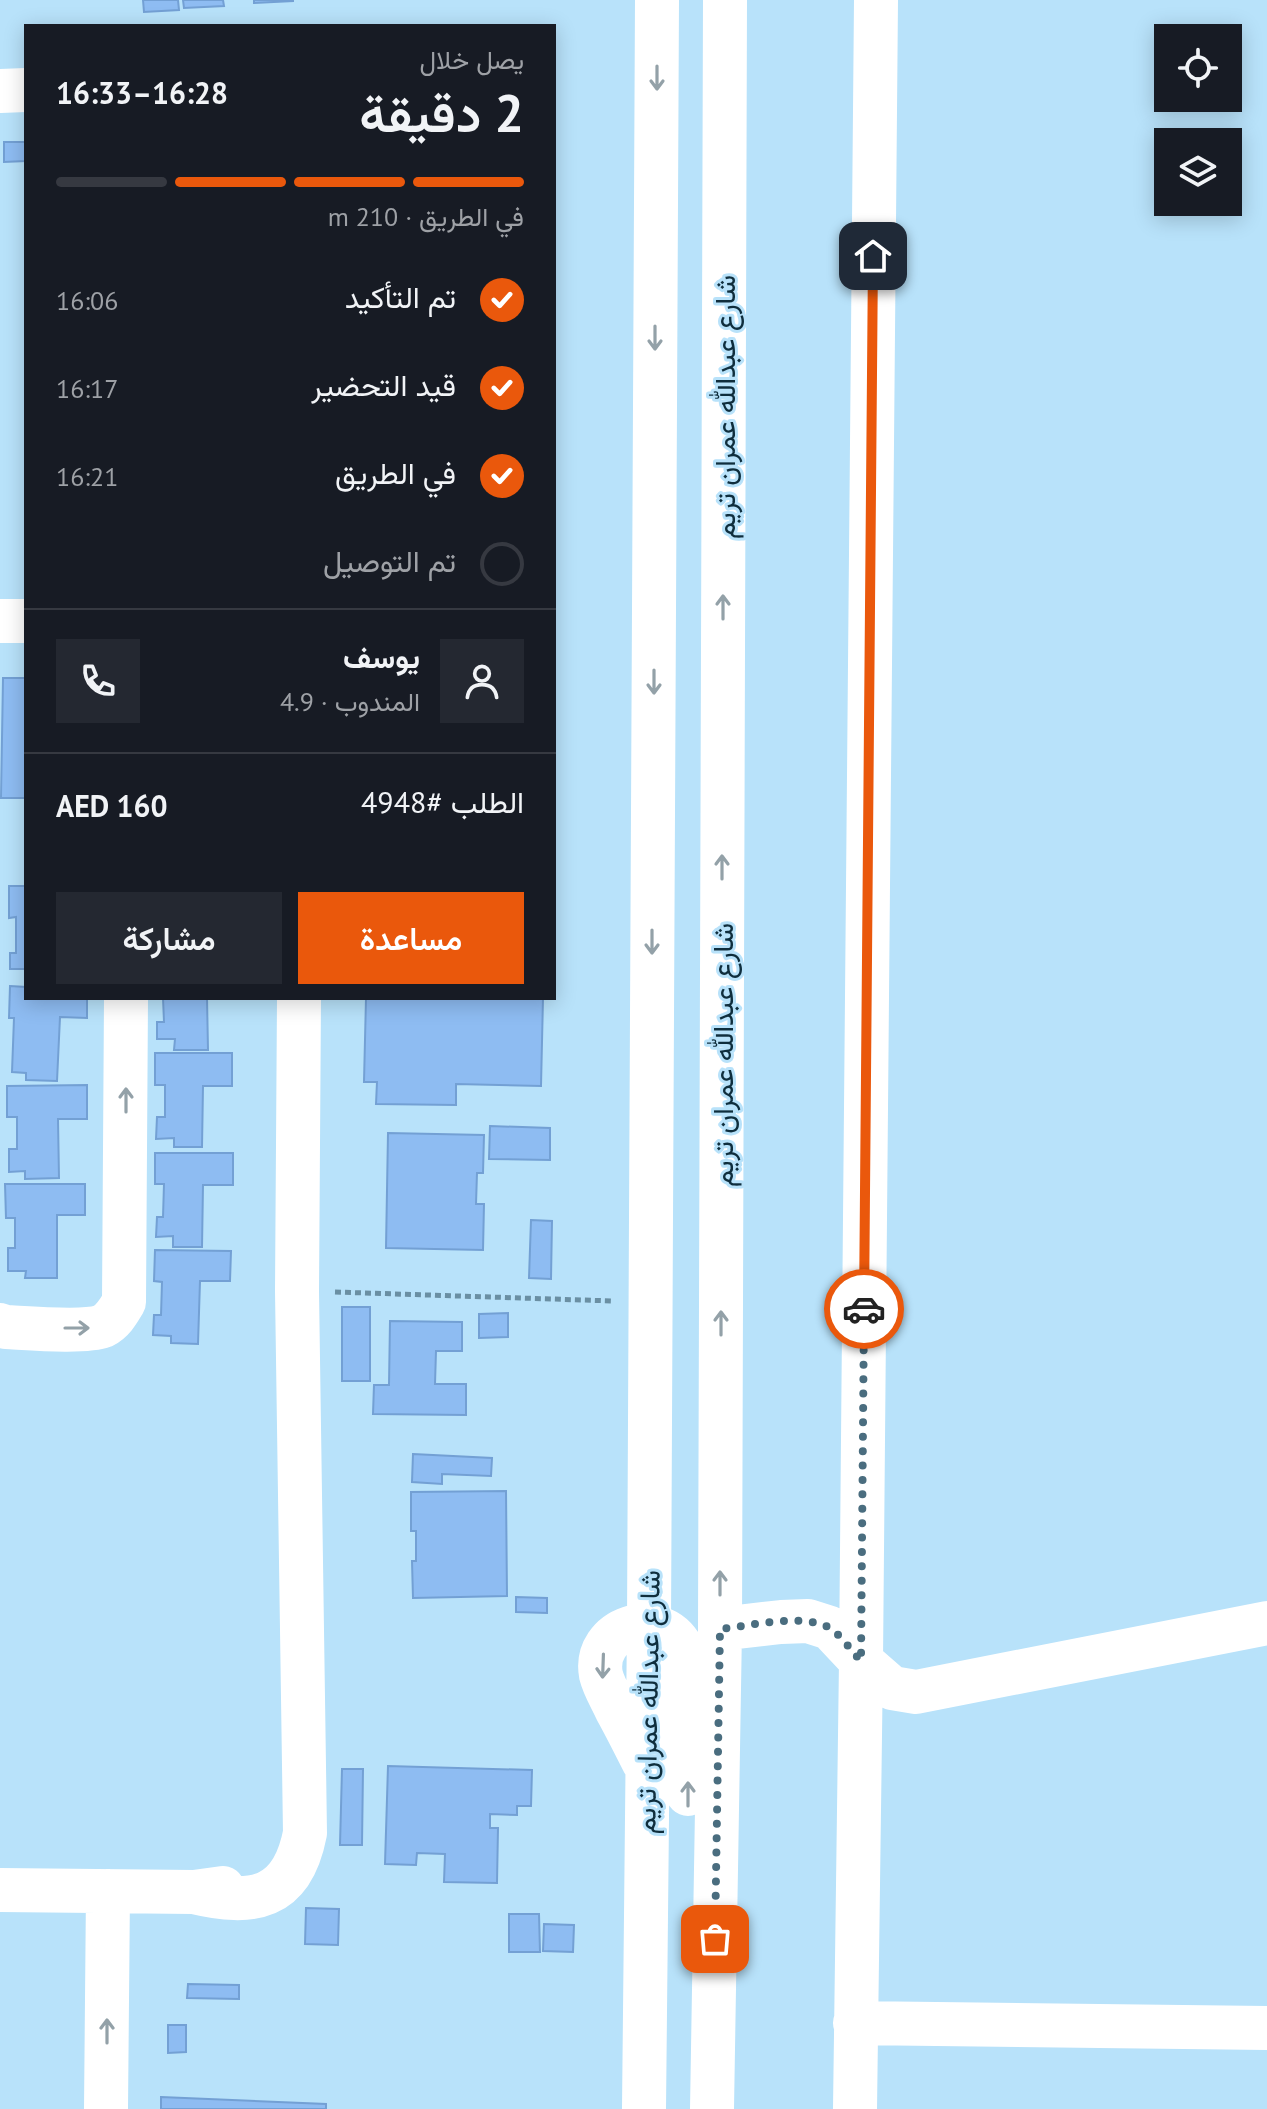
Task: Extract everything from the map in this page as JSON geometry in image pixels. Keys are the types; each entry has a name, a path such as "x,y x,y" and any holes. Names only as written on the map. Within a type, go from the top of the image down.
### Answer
{"street":[{"name":"شارع عبدالله عمران تريم","path":"644,2109 657,0"},
{"name":"شارع عبدالله عمران تريم","path":"712,2102 720,1629 725,0"},
{"path":"855,2109 876,0"},
{"path":"0,91 24,90"},
{"path":"0,621 24,621"},
{"path":"0,1325 89,1328 104,1325 116,1316 124,1302 126,1000"},
{"path":"0,1890 194,1892 222,1899 246,1899 269,1892 278,1885 288,1877 300,1857 305,1833 297,1291 299,1000"},
{"path":"720,1629 808,1621 830,1628 892,1688 916,1692 1267,1623"},
{"path":"649,1624 669,1632 683,1649 687,1670 690,1964 694,2008 712,2102"},
{"path":"106,2109 108,1891"},
{"path":"855,2023 1267,2028"}],"path":[{"path":"297,1291 650,1302"}],"building":[{"path":"143,0 178,0 179,10 144,12"},
{"path":"183,0 223,0 224,6 184,8"},
{"path":"254,0 293,0 293,1 254,3"},
{"path":"4,142 24,142 24,161 4,162"},
{"path":"3,678 24,678 24,798 1,798"},
{"path":"9,886 24,886 24,969 10,969 10,953 16,953 16,917 9,918"},
{"path":"10,986 24,987 24,1000 87,1000 87,1018 60,1017 57,1081 26,1080 26,1073 12,1072 14,1018 9,1018"},
{"path":"163,1000 207,1000 208,1050 174,1050 175,1039 157,1039 157,1022 164,1022"},
{"path":"366,1000 543,1000 541,1086 456,1084 456,1105 376,1104 377,1082 364,1082"},
{"path":"155,1053 232,1053 232,1086 203,1086 202,1147 174,1147 174,1138 156,1139 157,1117 165,1117 165,1085 155,1085"},
{"path":"87,1085 87,1119 58,1119 59,1178 25,1179 25,1171 9,1172 9,1149 17,1149 17,1117 7,1117 7,1086"},
{"path":"490,1126 550,1128 550,1160 489,1159"},
{"path":"388,1133 484,1135 483,1173 477,1173 476,1204 484,1204 483,1250 386,1248"},
{"path":"155,1153 233,1153 233,1185 203,1185 202,1247 173,1247 173,1236 156,1237 157,1217 163,1217 164,1184 155,1184"},
{"path":"5,1184 85,1184 85,1215 57,1215 57,1278 25,1278 26,1271 8,1271 8,1248 15,1248 15,1218 6,1218"},
{"path":"531,1220 552,1221 551,1279 529,1278"},
{"path":"155,1250 231,1251 230,1281 200,1281 198,1344 171,1343 171,1336 153,1335 154,1315 161,1315 162,1282 154,1281"},
{"path":"342,1307 370,1307 370,1381 342,1381"},
{"path":"508,1313 508,1337 479,1338 479,1314"},
{"path":"390,1321 462,1322 462,1351 436,1351 435,1384 466,1384 466,1415 373,1414 374,1385 389,1385"},
{"path":"413,1454 492,1458 491,1476 442,1474 442,1484 412,1482"},
{"path":"506,1491 507,1596 413,1598 412,1561 416,1561 416,1531 411,1531 411,1492"},
{"path":"516,1597 547,1598 547,1613 516,1612"},
{"path":"388,1766 532,1770 531,1806 517,1806 517,1815 490,1814 490,1828 498,1828 497,1883 444,1882 445,1854 417,1853 416,1865 385,1864"},
{"path":"342,1769 363,1769 362,1845 340,1845"},
{"path":"306,1908 339,1909 338,1945 305,1944"},
{"path":"509,1914 539,1914 540,1952 509,1952"},
{"path":"544,1924 574,1925 573,1952 543,1951"},
{"path":"188,1984 239,1985 239,1999 187,1998"},
{"path":"168,2025 186,2025 186,2052 168,2053"},
{"path":"161,2097 326,2104 326,2109 161,2109"}],"way so far":[{"path":"715,1939 720,1629 808,1621 830,1628 861,1661 864,1309"}],"route":[{"path":"864,1309 873,256"}]}
